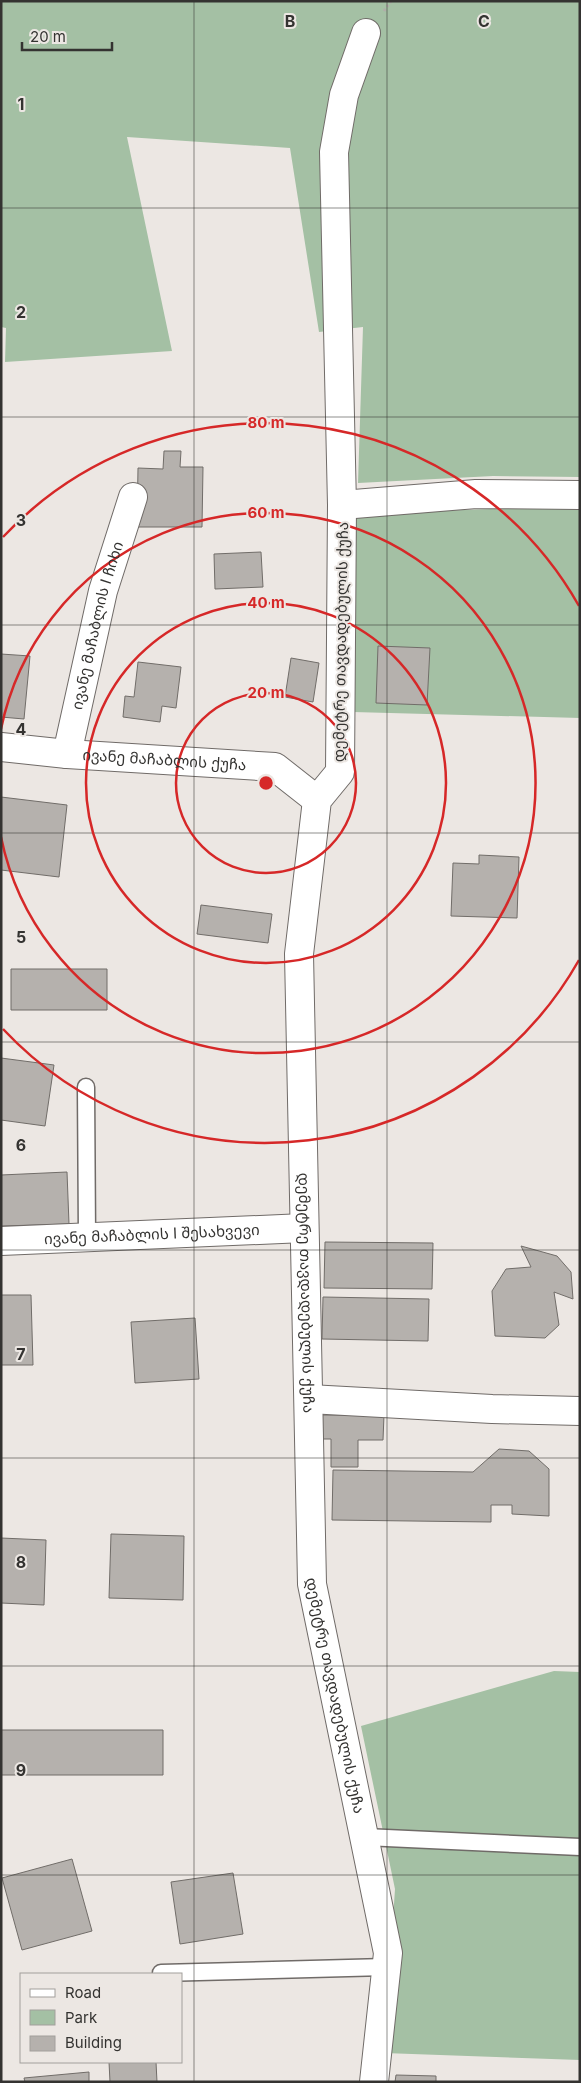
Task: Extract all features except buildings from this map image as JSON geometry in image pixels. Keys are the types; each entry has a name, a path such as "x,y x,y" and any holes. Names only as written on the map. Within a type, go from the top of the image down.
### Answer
{"street":[{"name":"დემეტრე თავდადებულის ქუჩა","path":"366,33 344,94 334,152 342,505 340,772 318,800 299,954 312,1584 388,1953 374,2082"},
{"path":"342,505 476,494 580,495"},
{"name":"ივანე მაჩაბლის I ჩიხი","path":"67,754 103,592 133,497"},
{"name":"ივანე მაჩაბლის ქუჩა","path":"1,747 67,754 275,767 318,800"},
{"name":"ივანე მაჩაბლის I შესახვევი","path":"1,1241 304,1228"},
{"path":"308,1398 492,1409 580,1411"}],"lane":[{"path":"86,1087 87,1237"},
{"path":"365,1837 580,1847"},
{"path":"161,1972 386,1968"}],"green space":[{"path":"1,1 580,1 580,477 493,476 358,483 363,327 319,332 290,148 127,137 172,351 5,362 6,328 1,327"},
{"path":"514,508 580,508 580,718 353,712 356,514"},
{"path":"554,1671 580,1672 580,2060 384,2053 395,1889 361,1726"}]}
